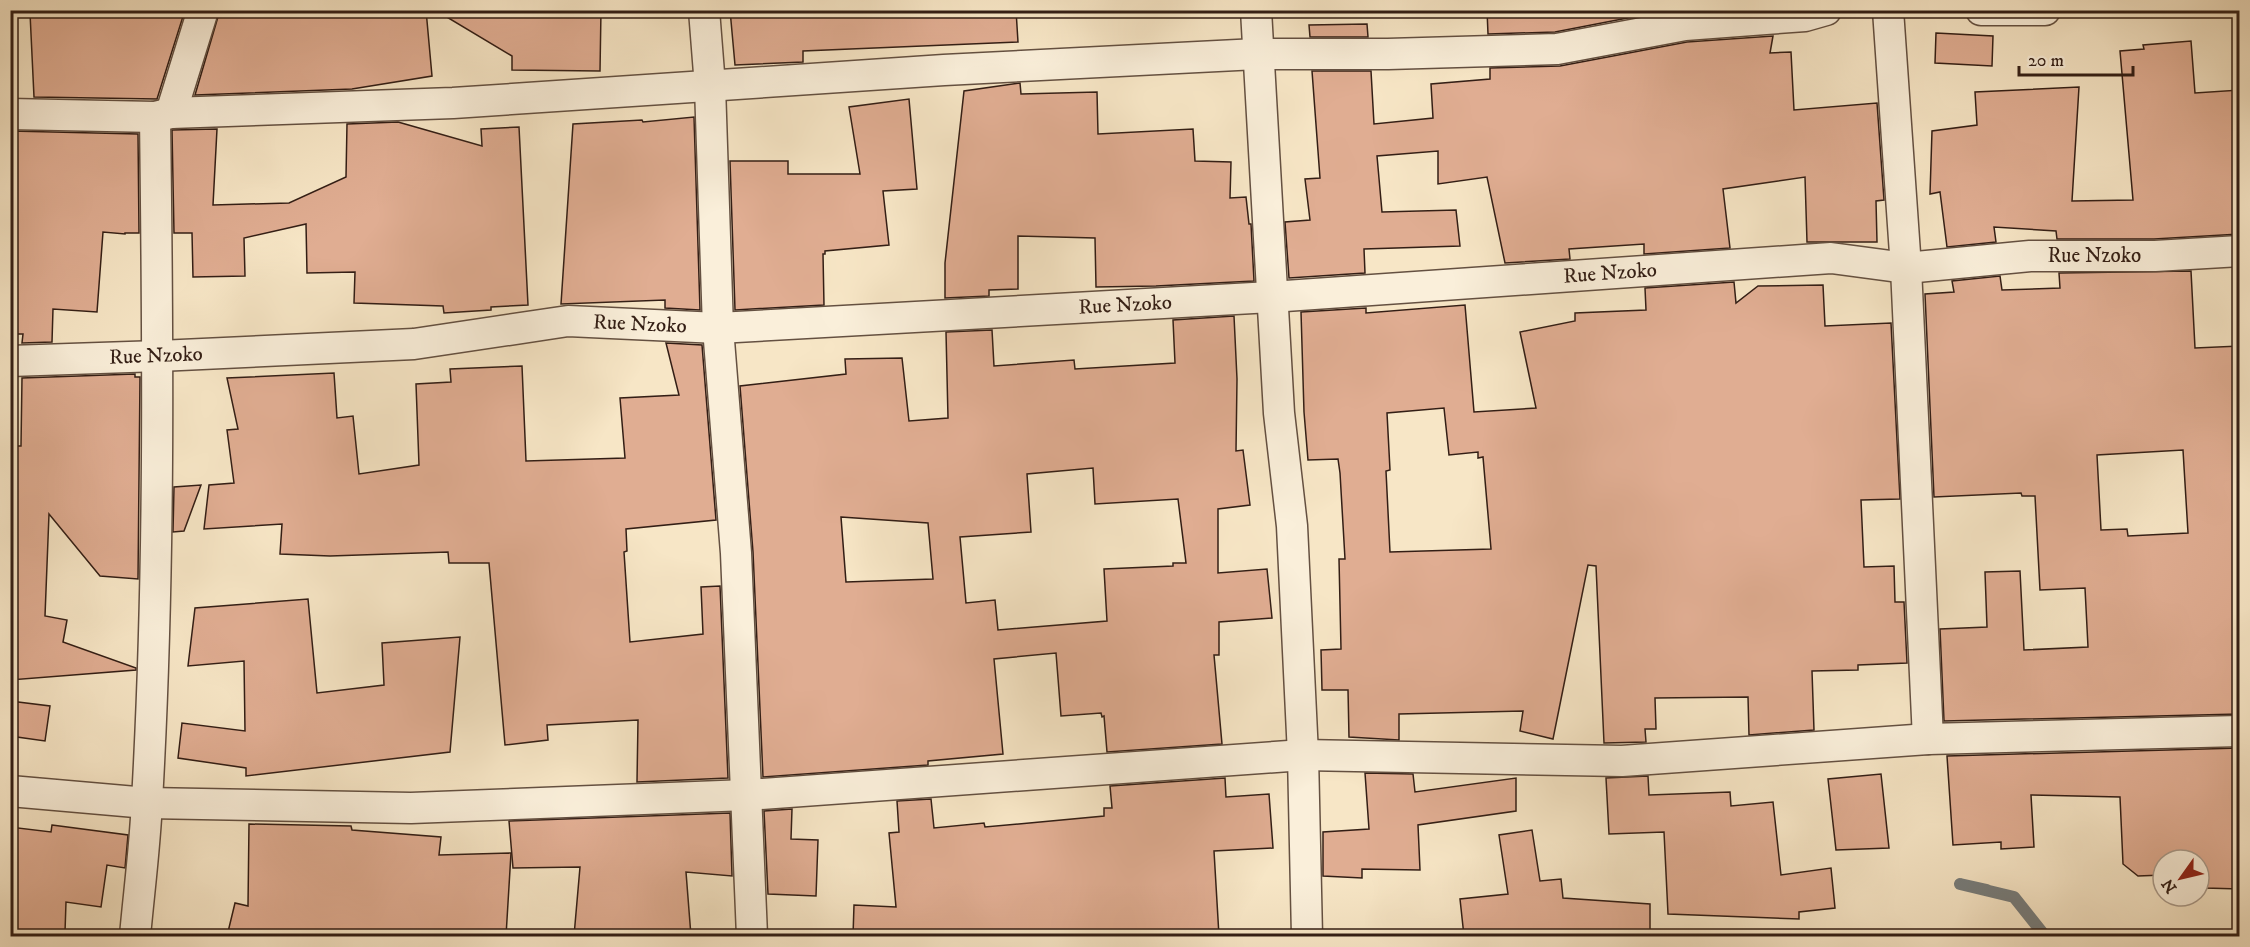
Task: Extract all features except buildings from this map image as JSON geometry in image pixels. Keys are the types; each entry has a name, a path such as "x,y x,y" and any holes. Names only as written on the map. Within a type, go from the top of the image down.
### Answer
{"street":[{"path":"135,936 147,803 156,584 163,115 203,10"},
{"path":"704,10 710,86 718,328 736,553 752,936"},
{"path":"1256,10 1279,413 1292,526 1303,755 1307,936"},
{"path":"10,114 163,115 453,103 944,70 1257,54 1388,54 1557,49 1685,25 1805,16 1826,10"},
{"path":"1888,10 1906,268 1928,739"},
{"path":"1981,10 2045,10"},
{"name":"Rue Nzoko","path":"10,361 414,344 568,321 718,328 1271,297 1831,258 1906,268 2030,256 2155,256 2240,251"},
{"path":"10,791 147,803 411,808 747,795 1303,755 1622,761 1928,739 2240,731"}],"waterway":[{"path":"1987,890 1960,884 2014,897 2045,936"}]}
